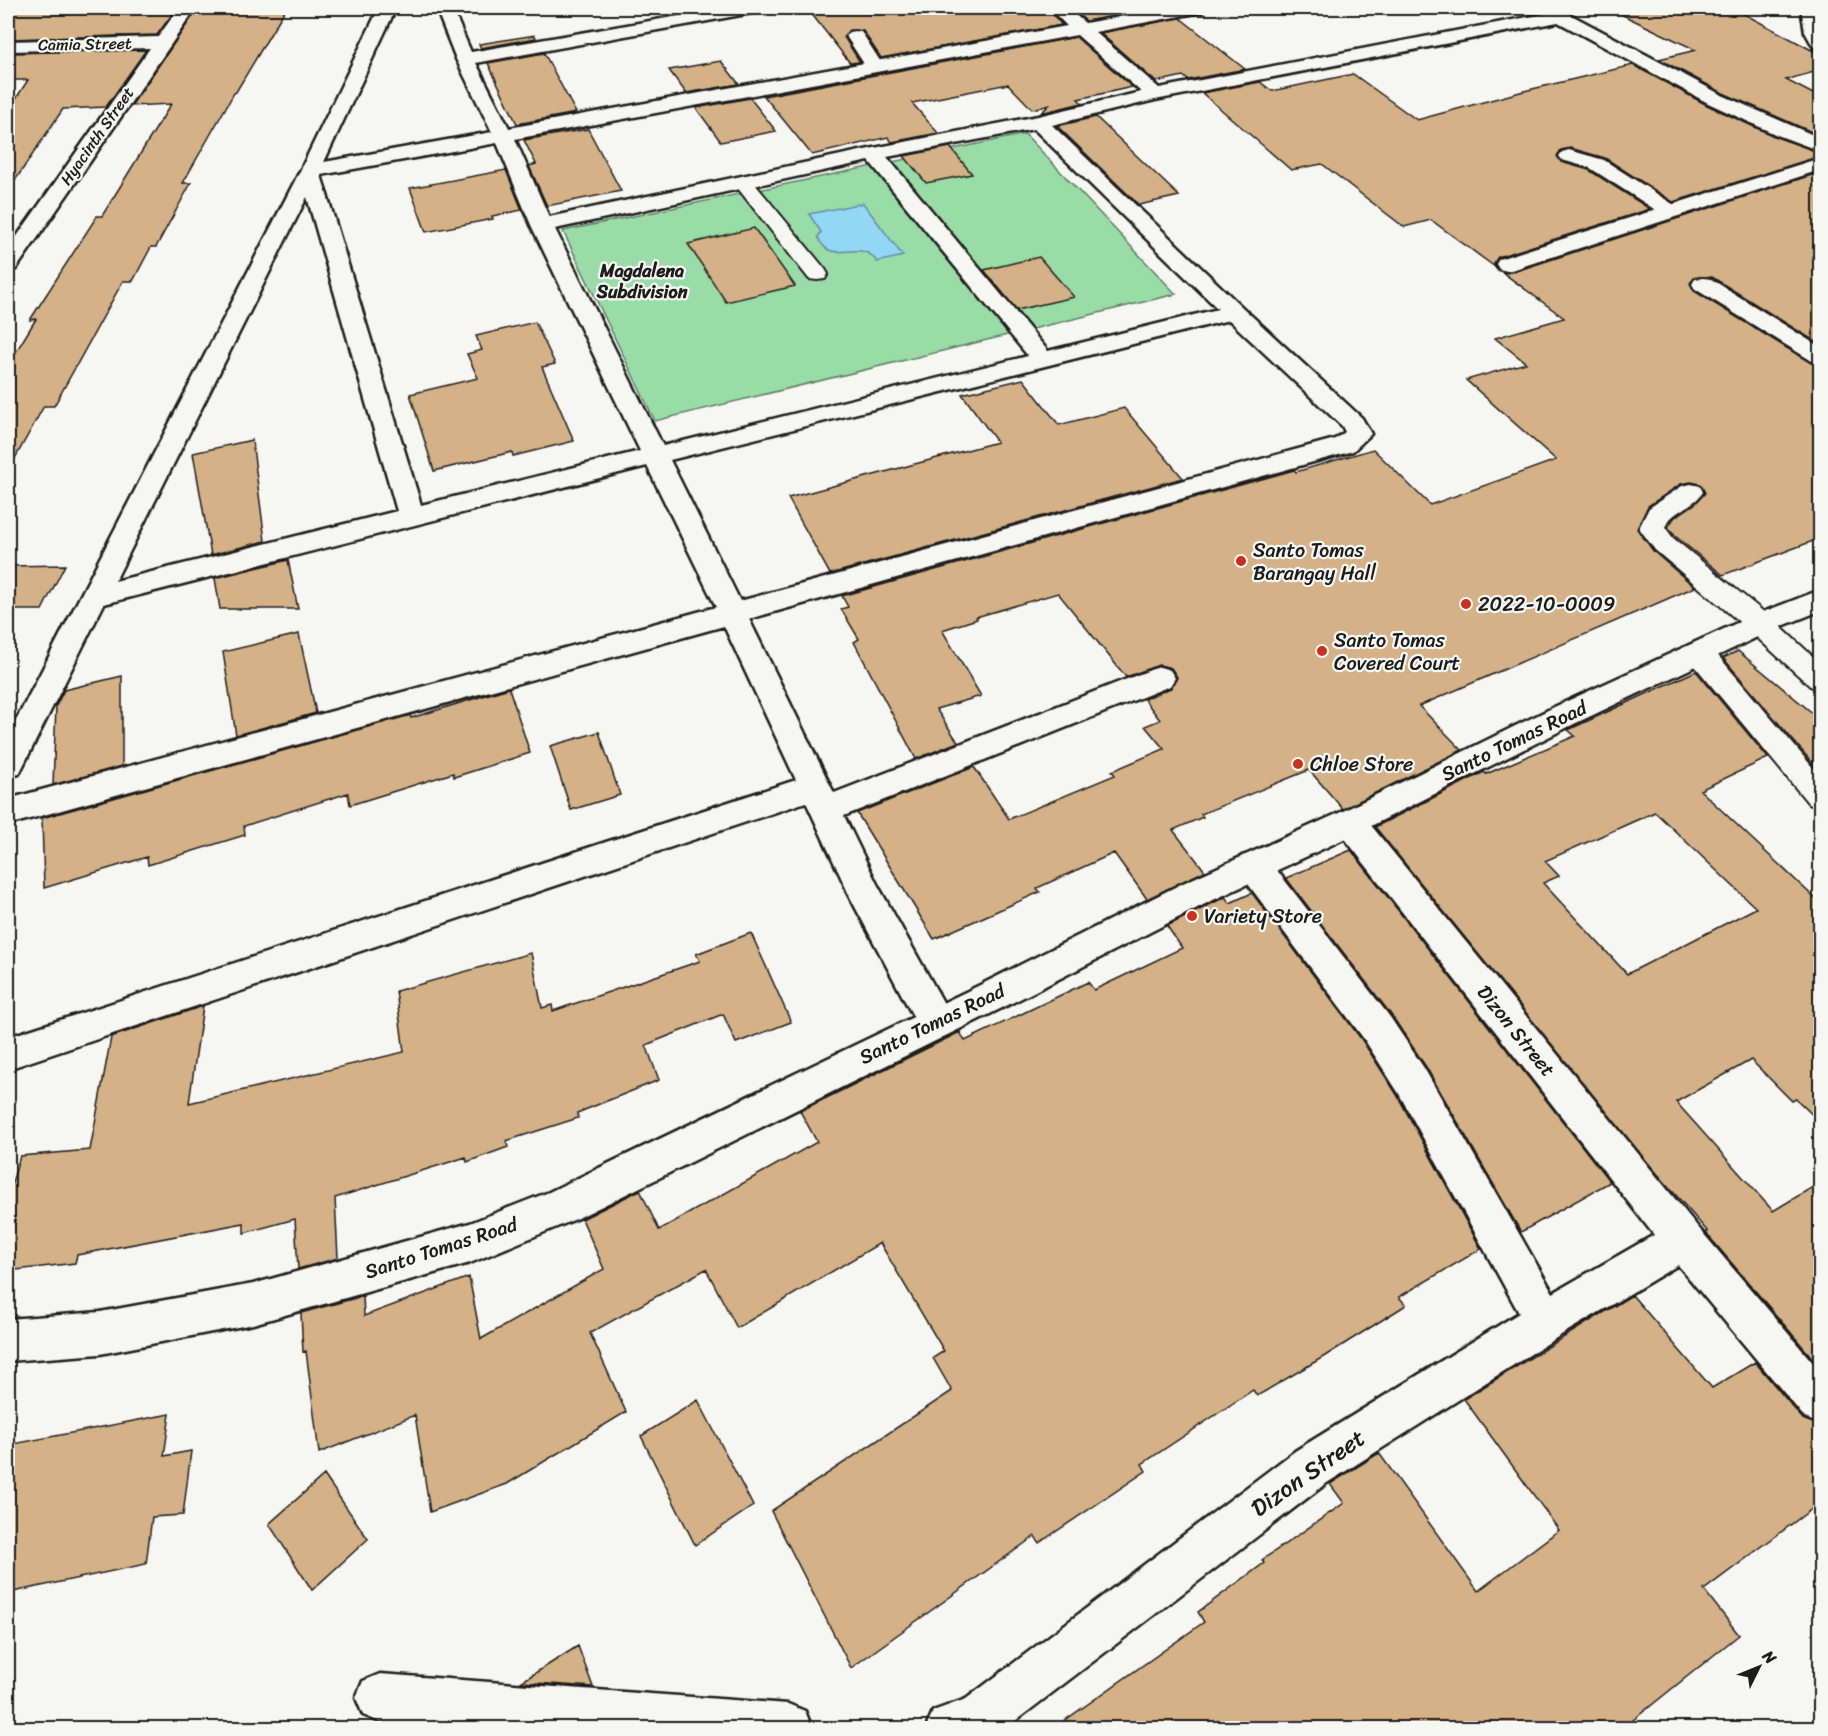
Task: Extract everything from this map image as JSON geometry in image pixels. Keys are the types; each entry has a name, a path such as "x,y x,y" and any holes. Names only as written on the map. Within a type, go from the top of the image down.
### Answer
{"street":[{"name":"Hyacinth Street","path":"8,264 187,8"},
{"path":"8,765 96,596 310,171 387,8"},
{"path":"444,8 465,59 504,137 542,225 732,612 864,891 935,1022"},
{"path":"465,59 752,8"},
{"path":"1057,8 1155,94"},
{"path":"310,171 1196,8"},
{"path":"542,225 873,154 1038,122 1155,94 1553,12 1648,66 1776,128 1821,145"},
{"path":"1813,16 1814,32 1821,44"},
{"name":"Camia Street","path":"8,46 163,42"},
{"path":"8,812 1344,445 1358,434 1353,423 1234,312 1038,122"},
{"path":"873,154 1043,360"},
{"path":"1507,264 1821,164"},
{"path":"310,171 411,515"},
{"path":"96,596 411,515 654,457 1234,312"},
{"name":"Santo Tomas Road","path":"8,1340 100,1333 254,1304 470,1243 562,1206 1195,893 1350,822 1563,716 1760,624 1821,600"},
{"path":"8,1053 820,797 1160,678"},
{"name":"Dizon Street","path":"1350,822 1683,1240 1821,1403"},
{"path":"1254,866 1377,1028 1412,1080 1546,1320"},
{"name":"Dizon Street","path":"950,1728 978,1720 1311,1467 1546,1320 1683,1240"},
{"path":"380,1698 788,1728"}],"lane":[{"path":"855,36 875,67"},
{"path":"1569,156 1597,164 1672,212"},
{"path":"743,182 817,274"},
{"path":"1702,284 1821,356"},
{"path":"1691,492 1658,513 1652,528 1664,544 1760,624 1821,679"},
{"path":"1700,653 1821,796"}],"green space":[{"path":"1025,134 1176,294 655,421 563,231"}],"water":[{"path":"863,203 903,256 877,262 870,254 862,251 830,251 824,246 818,237 821,232 809,214"}],"building":[{"path":"8,8 177,8 157,35 8,39"},
{"path":"198,8 286,8 183,183 191,183 156,247 151,247 133,281 123,281 54,406 44,406 8,471 8,365 36,319 30,320 97,216 102,216 171,104 131,106"},
{"path":"807,8 1047,8 1062,25 881,58 863,31 849,30 844,37 860,62 850,63"},
{"path":"1070,8 1160,8 1086,21"},
{"path":"1608,8 1733,8 1821,55 1821,70 1786,80 1821,98 1821,136 1723,93 1659,59 1696,50"},
{"path":"1180,18 1245,69 1188,80 1183,76 1156,82 1100,33"},
{"path":"535,35 536,38 481,48 479,44"},
{"path":"1076,37 1132,87 1078,99 1082,103 1041,113 1049,105 1032,109 1008,84 912,103 938,133 892,142 888,137 812,155 764,96"},
{"path":"146,50 106,107 63,109 8,191 8,111 28,80 8,80 8,53"},
{"path":"544,53 576,113 517,124 488,63"},
{"path":"721,61 739,84 686,93 669,70"},
{"path":"1633,65 1707,105 1776,137 1821,153 1821,156 1673,202 1605,158 1570,148 1561,150 1557,156 1561,162 1589,170 1650,209 1498,257 1494,263 1495,267 1431,220 1404,227 1322,164 1291,170 1202,93 1260,82 1272,91 1353,74 1417,120"},
{"path":"750,98 776,131 721,142 696,108"},
{"path":"1096,117 1179,196 1139,205 1057,126"},
{"path":"588,129 621,191 547,206 529,166 536,164 524,140"},
{"path":"950,147 972,174 926,183 904,156"},
{"path":"506,170 522,210 492,216 493,219 426,232 410,188"},
{"path":"1821,172 1821,345 1712,277 1695,277 1690,283 1694,291 1811,363 1821,365 1821,538 1723,575 1675,536 1668,527 1674,518 1696,503 1705,493 1700,484 1691,482 1681,484 1648,506 1637,529 1654,552 1695,587 1419,706 1462,750 1343,809 1309,770 1201,814 1203,817 1173,830 1205,871 1147,899 1114,853 1037,888 1040,892 934,939 857,813 974,767 1009,819 1115,775 1112,771 1164,749 1145,726 1160,720 1144,699 1171,688 1177,677 1171,668 1159,665 1126,677 1058,593 976,617 977,619 942,630 981,696 936,709 958,742 916,759 854,642 859,639 841,609 848,607 842,596 1373,449 1430,505 1556,460 1466,380 1526,363 1495,338 1564,318 1502,272 1516,271"},
{"path":"754,228 795,286 726,302 688,244"},
{"path":"1039,257 1074,297 1017,310 984,270"},
{"path":"535,322 555,364 542,367 574,441 513,456 512,452 434,471 410,394 478,378 467,354 482,350 476,336"},
{"path":"1023,379 1059,425 1124,408 1183,478 830,574 788,498 997,442 962,394"},
{"path":"252,440 265,541 211,555 193,453"},
{"path":"288,560 298,609 220,609 215,578"},
{"path":"65,565 42,610 8,610 8,566"},
{"path":"299,634 316,713 236,735 223,652"},
{"path":"1738,651 1821,720 1821,773 1723,658"},
{"path":"1696,671 1768,758 1700,790 1821,904 1821,1123 1796,1099 1792,1101 1751,1060 1676,1102 1773,1211 1821,1182 1821,1368 1648,1163 1375,827 1484,772 1486,774 1575,736 1568,730","holes":["1655,812 1756,908 1627,974 1543,883 1559,876 1545,861"]},
{"path":"122,676 122,766 53,785 56,706 64,690"},
{"path":"509,688 530,753 454,777 453,773 350,805 348,793 244,826 245,835 148,865 147,857 44,888 42,818 410,715 411,718"},
{"path":"599,732 620,795 571,810 550,746"},
{"path":"1351,850 1610,1182 1521,1232 1426,1067 1392,1016 1286,878"},
{"path":"1252,893 1362,1040 1396,1093 1481,1249 1399,1297 1406,1305 1325,1356 1257,1396 1253,1390 1142,1464 1146,1471 1039,1543 1035,1536 851,1668 771,1511 952,1391 933,1358 944,1351 880,1243 737,1328 706,1269 590,1333 626,1412 507,1484 430,1512 415,1415 319,1453 306,1351 303,1352 301,1313 363,1296 364,1316 469,1277 481,1339 604,1269 582,1219 640,1190 659,1230 817,1142 800,1111 960,1032 965,1041 1088,982 1094,990 1182,948 1167,926 1225,897 1230,903"},
{"path":"751,933 791,1022 736,1043 723,1014 646,1045 659,1080 577,1113 578,1118 506,1141 508,1147 467,1162 466,1157 335,1198 338,1258 298,1269 295,1219 244,1233 244,1223 77,1255 75,1263 8,1271 8,1196 20,1156 90,1150 111,1037 203,1006 189,1103 404,1052 396,991 531,953 542,1008 552,1005 553,1011 700,961 696,954"},
{"path":"1632,1295 1712,1388 1755,1362 1803,1419 1821,1426 1821,1502 1704,1590 1739,1635 1623,1728 1054,1728 1204,1622 1198,1612 1264,1563 1262,1560 1344,1503 1330,1484 1379,1453 1478,1591 1559,1530 1464,1399"},
{"path":"698,1400 753,1506 695,1545 641,1436"},
{"path":"170,1414 164,1456 191,1451 183,1515 152,1517 146,1564 8,1593 8,1445"},
{"path":"324,1475 368,1539 312,1590 269,1524"},
{"path":"578,1646 593,1687 521,1682"}],"place":[{"name":"Santo Tomas Barangay Hall","path":"1241,561"},
{"name":"2022-10-0009","path":"1466,604"},
{"name":"Santo Tomas Covered Court","path":"1322,651"},
{"name":"Chloe Store","path":"1298,764"},
{"name":"Variety Store","path":"1192,916"}],"district":[{"name":"Magdalena Subdivision","path":"642,281"}]}
